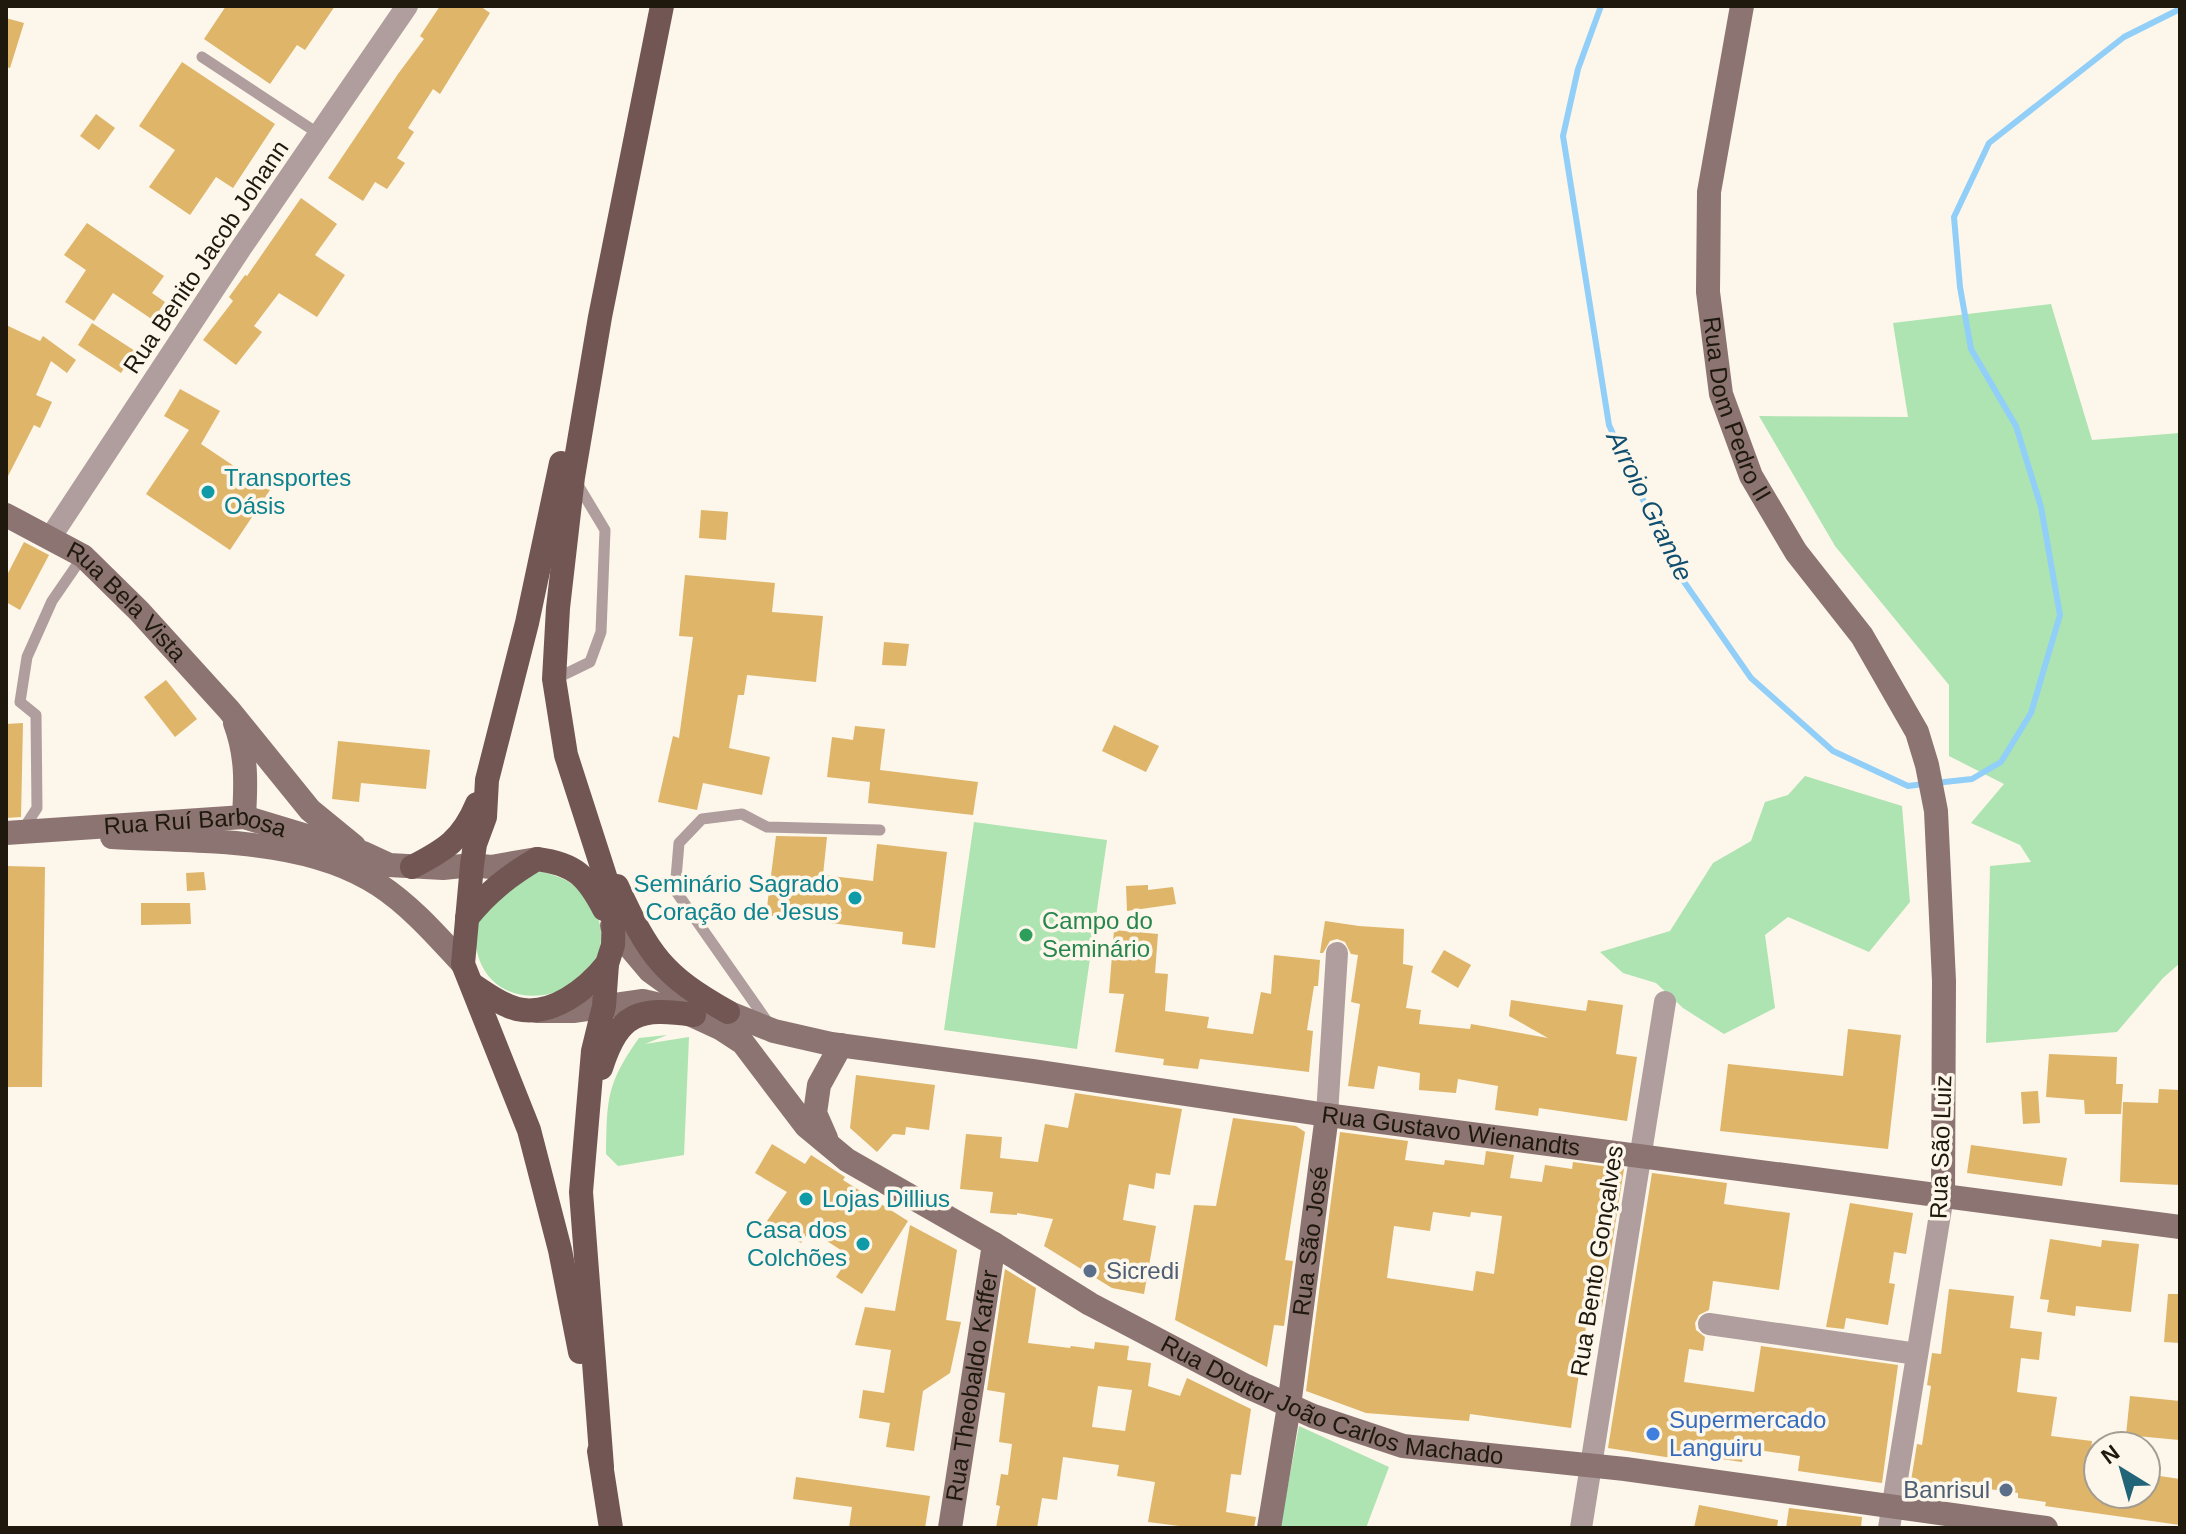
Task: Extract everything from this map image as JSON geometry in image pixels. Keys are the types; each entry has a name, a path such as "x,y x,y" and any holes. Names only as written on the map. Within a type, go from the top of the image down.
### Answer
{"main road":[{"path":"602,1467 581,1192 593,1051 604,1006 607,964 613,945 614,904 566,755 554,679 558,608 573,477 600,317 662,6"},
{"name":"Rua Dom Pedro II","path":"1742,6 1709,192 1708,292 1721,394 1751,476 1796,552 1862,636 1917,732 1936,811"},
{"path":"412,867 454,843 470,820 487,780 527,623 565,440 600,317"},
{"name":"Rua Bela Vista","path":"6,515 83,556 139,611 229,710 354,864"},
{"name":"Rua Bela Vista","path":"229,710 244,747 244,817"},
{"path":"487,780 485,817 475,844 472,865 467,918 468,974 483,1019 529,1130 560,1250 611,1528"},
{"path":"581,807 636,927 652,954 682,985 724,1020"},
{"name":"Rua São Luiz","path":"1936,811 1944,981 1943,1196"},
{"path":"244,817 260,832 354,864 491,867 537,859 574,869 592,886 612,926 659,980 724,1020"},
{"name":"Rua Ruí Barbosa","path":"14,833 244,817"},
{"name":"Rua Ruí Barbosa","path":"14,833 240,842 354,864"},
{"path":"467,918 500,883 537,859"},
{"path":"354,864 419,917 468,974 515,1009 573,1011 643,1001 664,1004 694,1015"},
{"path":"534,1011 578,994 593,982 607,964"},
{"path":"587,1108 606,1052 620,1026 637,1014 669,1012 724,1020"},
{"name":"Rua Gustavo Wienandts","path":"724,1020 841,1045 1327,1115 2180,1227"},
{"name":"Rua Doutor João Carlos Machado","path":"724,1020 806,1126 847,1160 994,1244 1090,1304 1289,1406 1403,1446 1589,1466 1890,1517 2046,1528"},
{"path":"830,1146 815,1113 819,1085 841,1045"},
{"name":"Rua São José","path":"1269,1528 1289,1406 1327,1115"},
{"name":"Rua Theobaldo Kaffer","path":"950,1528 994,1244"}],"street":[{"name":"Rua Benito Jacob Johann","path":"50,538 407,6"},
{"name":"Rua São José","path":"1327,1115 1337,953"},
{"name":"Rua Bento Gonçalves","path":"1581,1528 1665,1002"},
{"name":"Rua São Luiz","path":"1890,1517 1943,1196"},
{"path":"1709,1324 1917,1354"}],"lane":[{"path":"202,57 319,134"},
{"path":"554,679 590,662 601,632 605,530 573,477"},
{"path":"14,833 37,808 36,715 20,702 27,657 52,601 83,556"},
{"path":"774,1031 675,890 679,843 702,819 742,814 767,827 880,830"}],"green space":[{"path":"2051,304 2092,440 2180,433 2180,963 2163,978 2117,1032 1986,1043 1990,866 2031,862 2020,845 1971,823 2004,784 1949,756 1949,685 1835,546 1759,416 1908,417 1893,323"},
{"path":"1805,776 1902,806 1910,902 1869,952 1788,917 1765,935 1775,1008 1724,1034 1683,1008 1656,983 1623,973 1600,952 1670,931 1713,863 1751,841 1765,802 1788,795"},
{"name":"Campo do Seminário","path":"974,822 1107,840 1077,1049 944,1030"},
{"path":"542,872 566,880 586,895 595,910 601,938 594,962 578,981 555,992 530,996 507,990 487,974 476,947 476,932 478,917 528,873"},
{"path":"667,1035 645,1044 689,1037 684,1155 618,1166 606,1154 608,1106 614,1081 639,1038"},
{"path":"1299,1426 1389,1467 1366,1528 1280,1528"}],"building":[{"path":"226,6 335,6 305,50 297,45 270,84 204,39"},
{"path":"440,6 480,6 490,13 440,94 433,89 408,128 414,132 397,158 405,163 387,189 375,182 363,201 328,178 424,39 420,36"},
{"path":"6,18 24,23 10,68 6,67"},
{"path":"182,62 275,124 233,188 216,177 190,215 149,187 175,150 139,126"},
{"path":"96,114 115,128 99,150 80,136"},
{"path":"301,198 337,224 315,255 345,275 317,317 279,293 254,326 262,332 236,365 203,340 233,301 229,297"},
{"path":"87,223 164,276 152,293 165,302 153,320 113,293 94,321 65,302 86,270 64,255"},
{"path":"92,323 135,351 121,373 78,345"},
{"path":"6,325 40,341 43,336 76,360 67,373 51,361 36,395 52,402 40,428 34,425 6,480"},
{"name":"Transportes Oásis","path":"180,389 220,411 201,444 270,490 230,550 146,494 189,430 164,416"},
{"path":"701,510 728,512 726,540 699,538"},
{"path":"24,542 49,555 20,610 6,602 6,577"},
{"path":"685,575 775,583 772,612 823,616 816,682 747,675 744,695 738,695 729,748 770,757 762,795 703,783 697,810 658,802 673,736 679,738 693,637 679,636"},
{"path":"884,642 909,644 906,666 882,665"},
{"path":"166,680 197,719 175,737 144,697"},
{"path":"23,723 21,817 6,818 6,724"},
{"path":"1114,725 1159,746 1146,772 1102,751"},
{"path":"855,726 885,729 880,770 978,782 973,815 868,803 870,782 827,777 832,737 853,740"},
{"path":"338,741 430,750 426,789 361,783 359,802 332,799"},
{"name":"Seminário Sagrado Coração de Jesus","path":"776,836 827,837 823,875 873,881 877,844 947,852 935,948 902,944 903,932 766,915"},
{"path":"6,866 45,867 42,1087 6,1087"},
{"path":"204,872 206,890 187,891 186,873"},
{"path":"1148,885 1148,890 1173,887 1176,904 1127,911 1126,886"},
{"path":"141,903 190,903 191,924 141,925"},
{"path":"1325,921 1404,929 1403,964 1413,966 1406,1008 1421,1010 1419,1024 1470,1029 1471,1024 1548,1038 1509,1016 1511,1000 1586,1011 1588,1000 1623,1005 1616,1054 1637,1057 1627,1121 1539,1108 1538,1116 1495,1110 1498,1086 1458,1079 1456,1093 1419,1090 1420,1073 1378,1066 1374,1089 1348,1086 1360,1004 1351,1002 1358,955 1351,954 1345,942 1337,939 1330,941 1320,953"},
{"path":"1114,930 1158,934 1155,973 1168,974 1165,1011 1209,1017 1207,1028 1253,1034 1261,992 1271,994 1274,955 1320,960 1318,986 1314,986 1307,1030 1313,1031 1309,1072 1200,1059 1198,1069 1163,1065 1164,1059 1115,1052 1124,994 1109,993"},
{"path":"1444,950 1471,965 1458,988 1431,972"},
{"path":"1848,1029 1901,1035 1888,1149 1720,1131 1728,1064 1843,1076"},
{"path":"2049,1054 2117,1057 2116,1084 2123,1084 2121,1114 2085,1114 2084,1100 2046,1097"},
{"path":"856,1075 935,1085 929,1130 906,1127 905,1135 893,1134 877,1152 850,1128"},
{"path":"2159,1089 2180,1090 2180,1185 2120,1182 2123,1102 2158,1103"},
{"path":"2038,1091 2040,1123 2023,1124 2021,1092"},
{"path":"1075,1093 1182,1109 1170,1175 1156,1173 1154,1189 1129,1184 1123,1220 1156,1226 1144,1294 1112,1288 1044,1246 1053,1219 1017,1213 990,1213 993,1192 960,1189 966,1134 1002,1137 1000,1158 1038,1162 1045,1124 1068,1128"},
{"path":"1233,1118 1296,1126 1305,1132 1285,1260 1293,1261 1284,1326 1274,1325 1267,1367 1175,1320 1194,1205 1216,1206"},
{"path":"1340,1132 1408,1141 1405,1160 1444,1165 1445,1160 1484,1165 1486,1151 1514,1155 1510,1178 1542,1182 1545,1165 1572,1169 1573,1162 1624,1169 1602,1307 1589,1306 1571,1428 1470,1414 1469,1421 1366,1413 1306,1391","holes":["1433,1212 1470,1217 1471,1212 1502,1216 1494,1274 1476,1271 1473,1291 1387,1278 1394,1226 1430,1231"]},
{"path":"772,1144 805,1164 811,1155 845,1177 843,1180 908,1221 862,1294 836,1277 850,1256 810,1230 801,1243 767,1221 787,1192 755,1173"},
{"path":"1971,1145 2067,1158 2062,1186 1967,1173"},
{"path":"1652,1173 1727,1183 1724,1204 1790,1213 1779,1290 1713,1281 1709,1310 1699,1315 1695,1323 1696,1330 1705,1337 1703,1351 1689,1349 1684,1382 1754,1392 1761,1346 1898,1365 1882,1483 1798,1471 1800,1456 1744,1448 1742,1462 1673,1452 1672,1458 1608,1448"},
{"path":"1850,1203 1913,1213 1906,1254 1894,1252 1889,1283 1895,1284 1888,1325 1846,1318 1844,1329 1826,1327"},
{"path":"910,1225 957,1250 946,1320 961,1322 950,1373 923,1391 914,1451 886,1447 890,1423 859,1418 863,1390 884,1393 891,1350 855,1345 865,1307 895,1311"},
{"path":"2050,1239 2101,1247 2102,1240 2139,1244 2131,1312 2076,1306 2075,1316 2047,1312 2049,1300 2040,1299"},
{"path":"1005,1269 1036,1288 1028,1343 1094,1349 1095,1342 1129,1346 1127,1360 1151,1363 1148,1386 1180,1396 1187,1378 1251,1409 1241,1475 1231,1474 1226,1512 1256,1517 1254,1528 1195,1528 1148,1522 1155,1482 1117,1476 1119,1465 1063,1457 1057,1500 1042,1498 1037,1528 996,1528 1001,1474 1008,1475 1012,1444 999,1442 1005,1393 987,1390","holes":["1098,1386 1132,1390 1125,1431 1092,1427"]},
{"path":"1949,1289 2014,1296 2010,1328 2042,1332 2039,1360 2021,1358 2017,1392 2057,1397 2051,1436 2082,1440 2082,1510 2162,1510 2162,1476 2180,1479 2180,1525 2045,1506 2046,1502 2018,1498 2018,1493 1959,1485 1958,1494 1910,1487 1917,1444 1922,1445 1931,1386 1927,1385 1932,1353 1941,1354"},
{"path":"2168,1294 2180,1294 2180,1343 2164,1342"},
{"path":"2130,1396 2180,1401 2179,1440 2162,1438 2162,1430 2127,1430"},
{"path":"796,1477 930,1496 925,1528 849,1528 852,1507 793,1499"},
{"path":"1699,1505 1778,1520 1777,1528 1694,1528"},
{"path":"1789,1508 1862,1517 1861,1528 1786,1528"}],"waterway":[{"name":"Arroio Grande","path":"1601,6 1578,69 1563,136 1609,425 1673,566 1751,678 1833,751 1908,786 1924,784"},
{"name":"Arroio Grande","path":"1935,783 1972,779 2001,762 2031,713 2060,615 2041,507 2016,426 1971,349 1960,287 1954,217 1989,143 2124,37 2180,9"}],"place":[{"name":"Transportes Oásis","path":"208,492"},
{"name":"Seminário Sagrado Coração de Jesus","path":"855,898"},
{"name":"Campo do Seminário","path":"1026,935"},
{"name":"Lojas Dillius","path":"806,1199"},
{"name":"Casa dos Colchões","path":"863,1244"},
{"name":"Sicredi","path":"1090,1271"},
{"name":"Supermercado Languiru","path":"1653,1434"},
{"name":"Banrisul","path":"2006,1490"}]}
